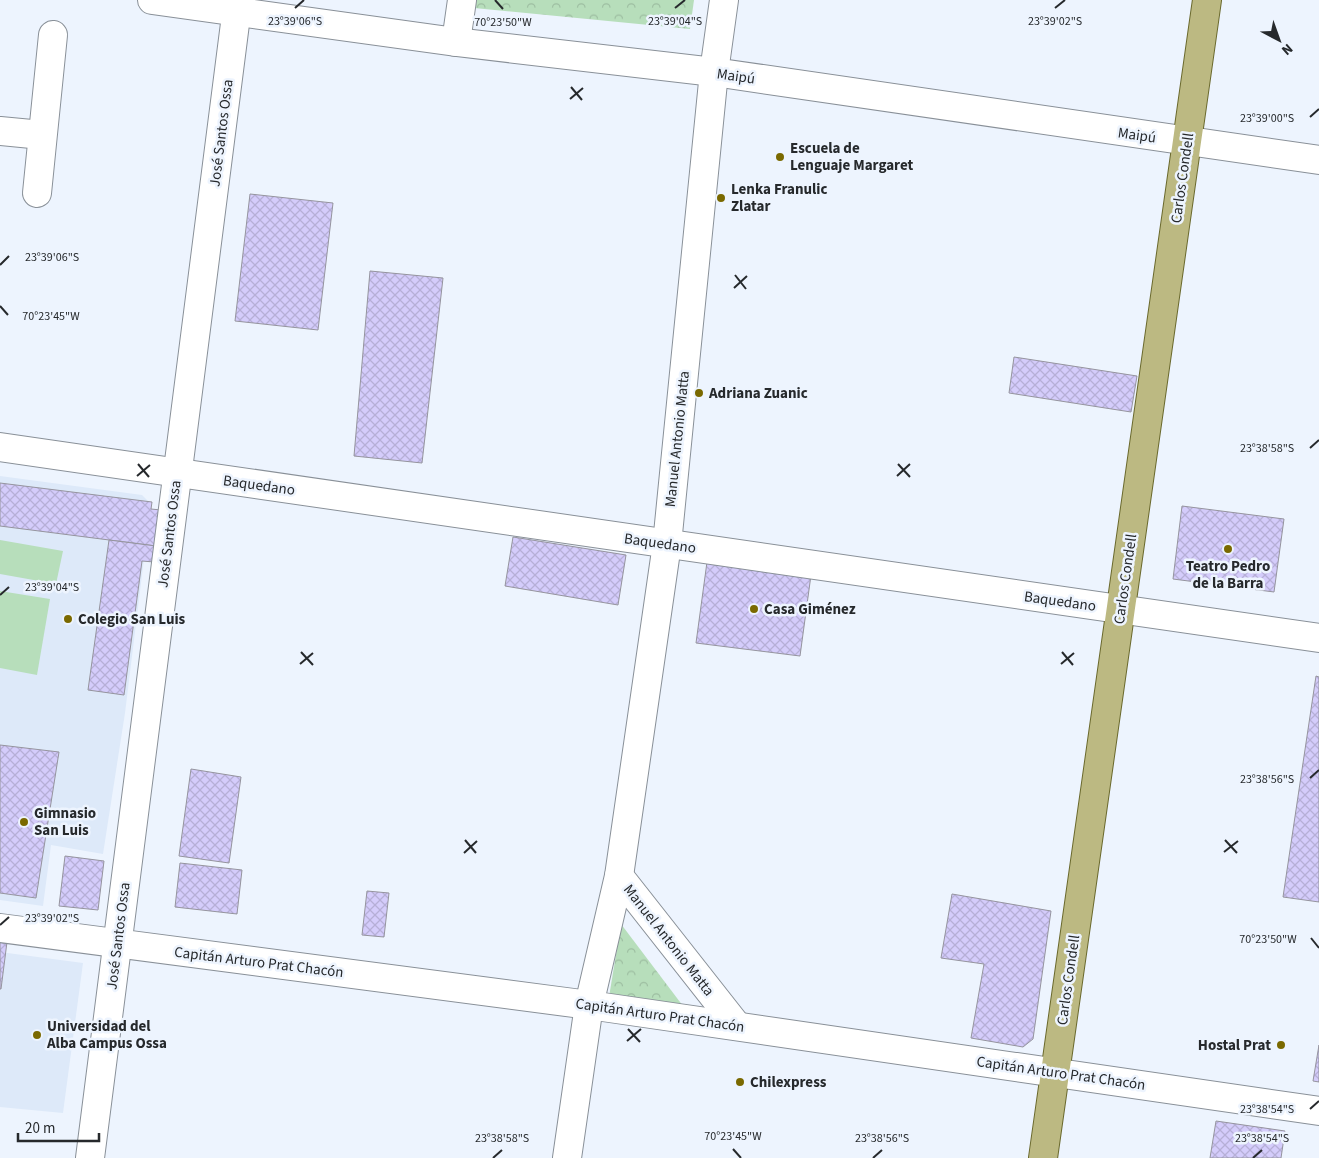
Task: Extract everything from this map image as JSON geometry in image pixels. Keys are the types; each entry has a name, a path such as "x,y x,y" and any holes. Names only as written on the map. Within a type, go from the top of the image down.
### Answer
{"main road":[{"name":"Carlos Condell","path":"1043,1158 1207,0"}],"street":[{"name":"Maipú","path":"152,0 237,6 456,42 714,72 1319,160"},
{"path":"456,42 462,0"},
{"name":"Manuel Antonio Matta","path":"567,1158 589,1005 619,876 667,544 714,72 724,0"},
{"name":"José Santos Ossa","path":"90,1158 237,6"},
{"path":"37,193 53,35"},
{"path":"0,131 42,135"},
{"name":"Baquedano","path":"0,447 1319,638"},
{"name":"Manuel Antonio Matta","path":"619,876 738,1026"},
{"name":"Capitán Arturo Prat Chacón","path":"0,928 589,1005 1319,1111"}],"shaded area":[{"name":"Colegio San Luis","path":"0,476 142,495 149,502 150,510 125,713 103,854 51,845 43,906 0,900"},
{"name":"Universidad del Alba Campus Ossa","path":"0,952 83,963 63,1113 0,1107"}],"green space":[{"path":"475,0 694,0 690,29 474,8"},
{"path":"0,540 63,551 56,584 0,574"},
{"path":"0,591 50,599 37,675 0,668"},
{"path":"621,924 683,1006 609,997"}],"building":[{"path":"250,194 333,203 318,330 235,321"},
{"path":"370,271 443,278 422,463 354,456"},
{"path":"1014,357 1137,376 1131,412 1009,393"},
{"path":"0,483 152,502 151,509 161,510 156,546 0,526"},
{"name":"Teatro Pedro de la Barra","path":"1182,506 1284,519 1274,592 1173,579"},
{"path":"513,537 626,555 618,605 505,586"},
{"path":"109,540 156,546 154,562 142,561 124,695 88,690"},
{"name":"Casa Giménez","path":"707,562 811,575 800,656 696,643"},
{"path":"1316,676 1319,677 1319,902 1283,897"},
{"name":"Gimnasio San Luis","path":"0,745 59,752 36,898 0,893"},
{"path":"191,769 241,777 229,863 179,856"},
{"path":"65,856 104,861 98,910 59,906"},
{"path":"180,863 242,870 237,914 175,907"},
{"path":"367,891 389,893 384,937 362,935"},
{"path":"952,894 1051,911 1033,1039 1023,1047 971,1038 984,964 941,958"},
{"path":"0,941 7,942 1,989 0,989"},
{"path":"1319,1045 1319,1082 1313,1081"},
{"path":"1216,1121 1285,1131 1281,1158 1210,1158"}],"place":[{"name":"Escuela de Lenguaje Margaret","path":"780,157"},
{"name":"Lenka Franulic Zlatar","path":"721,198"},
{"name":"Adriana Zuanic","path":"699,393"},
{"name":"Teatro Pedro de la Barra","path":"1228,549"},
{"name":"Casa Giménez","path":"754,609"},
{"name":"Colegio San Luis","path":"68,619"},
{"name":"Gimnasio San Luis","path":"24,822"},
{"name":"Universidad del Alba Campus Ossa","path":"37,1035"},
{"name":"Hostal Prat","path":"1281,1045"},
{"name":"Chilexpress","path":"740,1082"}]}
